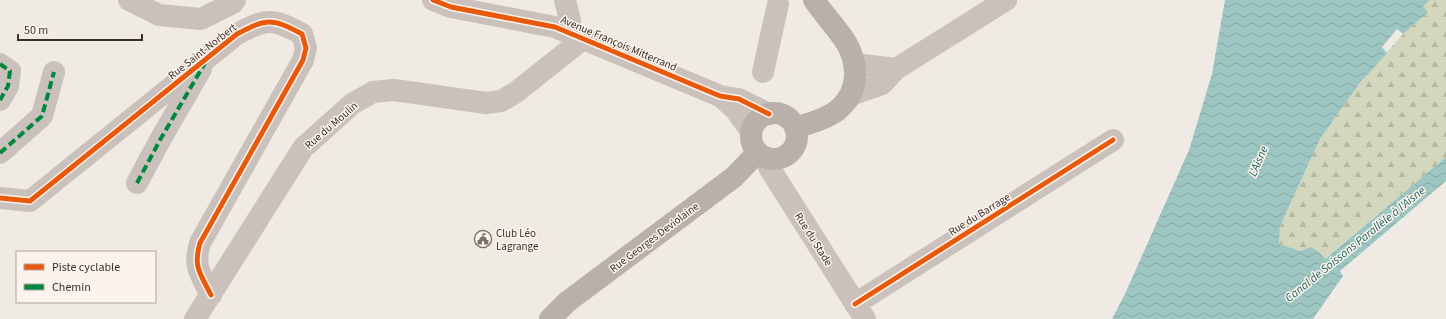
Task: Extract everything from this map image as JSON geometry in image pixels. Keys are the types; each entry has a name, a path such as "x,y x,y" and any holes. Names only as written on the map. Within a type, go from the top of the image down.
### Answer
{"main road":[{"path":"795,128 819,120 842,107 850,95 855,83 854,64 846,44 814,0"},
{"path":"769,114 782,115 788,118 795,128 796,141 790,153 783,158 774,160 761,155 751,139 751,131 758,120 769,114"},
{"name":"Rue Georges Deviolaine","path":"550,319 567,302 734,177 761,155"}],"street":[{"path":"129,0 159,15 201,19 234,3 235,0"},
{"name":"Avenue François Mitterrand","path":"433,0 451,7 555,27 720,96 739,99 769,114"},
{"path":"565,0 575,35"},
{"path":"850,95 882,84 896,69 1006,0"},
{"path":"763,72 778,4"},
{"name":"Rue Saint-Norbert","path":"0,198 30,201 237,34 257,24 275,21 302,34 306,48 303,60 200,243 196,257 196,264 211,295"},
{"name":"Rue du Moulin","path":"195,319 303,148 352,104 373,92 394,90 486,103 501,101 515,93 575,35"},
{"name":"Rue Saint-Norbert","path":"138,183 160,140 208,58"},
{"path":"0,64 10,71 8,86 0,100"},
{"path":"854,64 896,69"},
{"path":"0,153 42,116 54,72"},
{"name":"Avenue François Mitterrand","path":"720,96 735,109 751,131"},
{"name":"Rue du Barrage","path":"860,311 1113,140"},
{"name":"Rue du Stade","path":"761,155 860,311"}],"green space":[{"path":"1430,0 1446,0 1446,157 1324,259 1319,252 1301,251 1279,244 1280,226 1320,139 1359,84 1403,34 1428,12 1423,6"}],"water":[{"path":"1225,0 1430,0 1423,6 1428,12 1403,34 1397,29 1382,47 1387,53 1359,84 1320,139 1280,226 1279,244 1301,251 1311,247 1319,252 1325,259 1446,157 1446,181 1340,271 1343,276 1313,319 1112,319 1125,294 1189,150 1212,74"}],"marked path":[{"path":"137,183 205,63"},
{"path":"0,64 10,71 8,86 0,100"},
{"path":"0,153 42,116 54,72"}],"cycle path":[{"path":"433,0 451,7 555,27 720,96 739,99 769,114"},
{"path":"0,198 30,201 237,34 256,25 270,22 292,29 302,34 306,48 303,60 200,243 197,258 199,270 211,295"},
{"path":"855,304 1113,140"}],"place":[{"name":"Club Léo Lagrange","path":"483,239"}],"water label":[{"name":"L'Aisne","path":"1258,161"},
{"name":"Canal de Soissons Parallèle à l'Aisne","path":"1355,244"}]}
